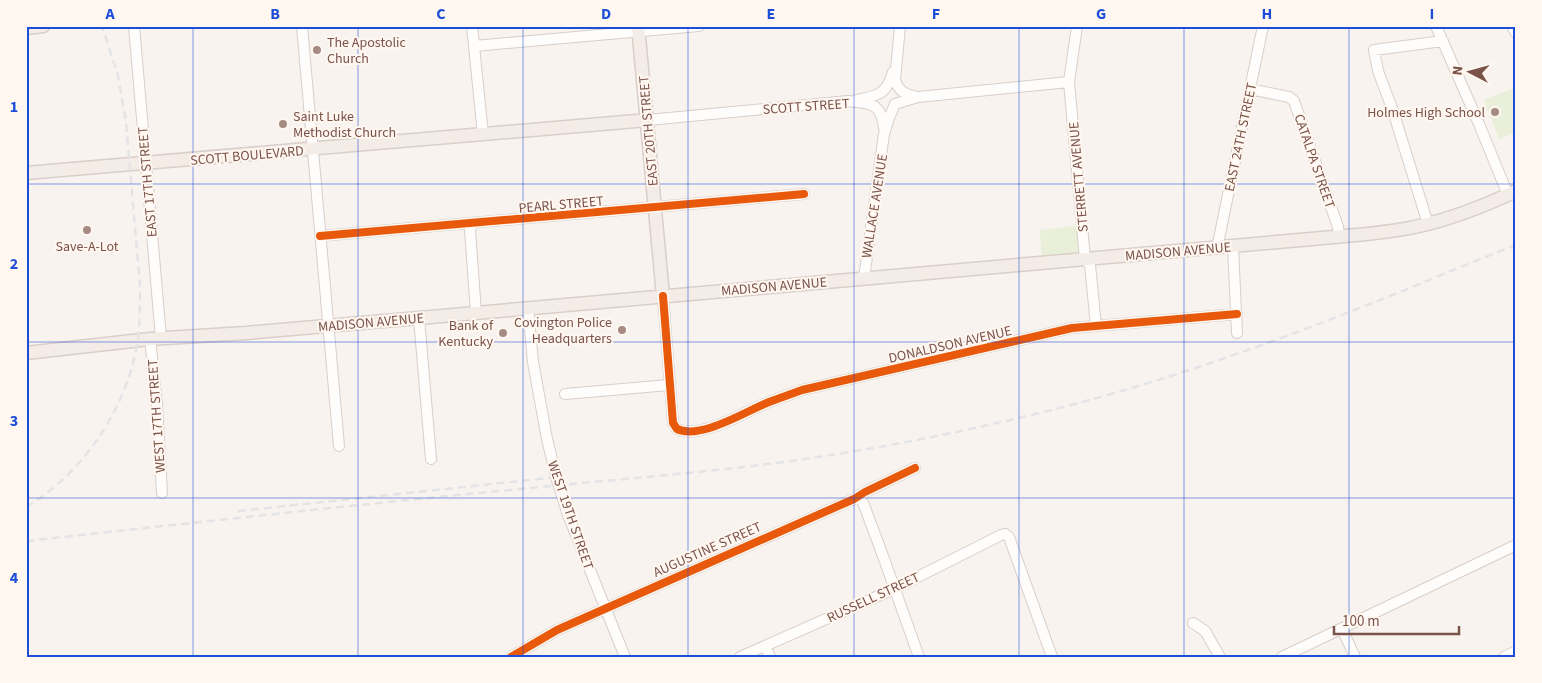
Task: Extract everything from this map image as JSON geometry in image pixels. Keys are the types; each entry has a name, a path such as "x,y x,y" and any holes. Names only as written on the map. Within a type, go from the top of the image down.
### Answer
{"main road":[{"path":"26,28 43,26"},
{"name":"EAST 20TH STREET","path":"639,29 663,296"},
{"name":"SCOTT BOULEVARD","path":"26,173 648,120"},
{"name":"MADISON AVENUE","path":"26,353 155,338 419,318 1389,232 1428,224 1469,211 1512,193"}],"street":[{"name":"EAST 17TH STREET","path":"134,26 146,164 155,338"},
{"path":"302,26 339,446"},
{"path":"472,26 483,135"},
{"path":"474,46 639,29 699,26"},
{"path":"900,26 895,80 898,88 904,94 918,97"},
{"name":"STERRETT AVENUE","path":"1077,26 1069,82 1085,259 1090,265 1096,326"},
{"name":"EAST 24TH STREET","path":"1217,248 1264,26"},
{"path":"1436,26 1512,193"},
{"path":"1512,26 1516,33"},
{"path":"1428,224 1393,111 1378,71 1374,50 1443,41"},
{"path":"848,101 880,94 887,88 896,62"},
{"path":"884,134 895,104 918,97 1069,82"},
{"name":"CATALPA STREET","path":"1250,89 1289,97 1294,101 1338,227 1339,237"},
{"name":"SCOTT STREET","path":"648,120 848,101 870,104 877,108 882,115 884,134"},
{"name":"WALLACE AVENUE","path":"864,278 884,134"},
{"name":"PEARL STREET","path":"320,236 804,194"},
{"path":"472,224 470,230 476,313"},
{"path":"1233,246 1237,333"},
{"path":"565,394 669,385 663,296"},
{"name":"WEST 19TH STREET","path":"528,308 533,362 547,439 557,480 568,515 625,657"},
{"name":"DONALDSON AVENUE","path":"669,385 673,423 677,429 689,432 719,424 802,390 1072,328 1237,314"},
{"path":"419,318 431,458"},
{"name":"WEST 17TH STREET","path":"155,338 156,404 162,493"},
{"name":"AUGUSTINE STREET","path":"511,657 557,630 859,495 915,468"},
{"path":"859,495 871,522 919,657"},
{"name":"RUSSELL STREET","path":"740,657 894,589 1005,534 1009,538 1052,657"},
{"path":"1282,657 1516,545"},
{"path":"1193,623 1205,631 1220,657"},
{"path":"1342,629 1355,657"},
{"path":"765,646 770,657"},
{"path":"1504,657 1516,651"}],"green space":[{"path":"1516,87 1516,132 1499,139 1484,100"},
{"path":"1082,225 1085,259 1042,263 1040,230"}],"railway":[{"path":"26,507 67,475 85,456 100,435 125,389 138,339 140,285 126,122 118,76 102,26"},
{"path":"26,541 382,503 672,475 800,460 937,436 1072,405 1193,369 1373,303 1516,245"},
{"path":"238,511 558,477"}],"cycle path":[{"path":"320,236 804,194"},
{"path":"663,296 673,423 677,429 687,431 711,428 769,402 802,390 1072,328 1237,314"},
{"path":"511,657 557,630 854,499 915,468"}],"place":[{"name":"The Apostolic Church","path":"317,50"},
{"name":"Holmes High School","path":"1495,112"},
{"name":"Saint Luke Methodist Church","path":"283,124"},
{"name":"Save-A-Lot","path":"87,230"},
{"name":"Covington Police Headquarters","path":"622,330"},
{"name":"Bank of Kentucky","path":"503,333"}]}
